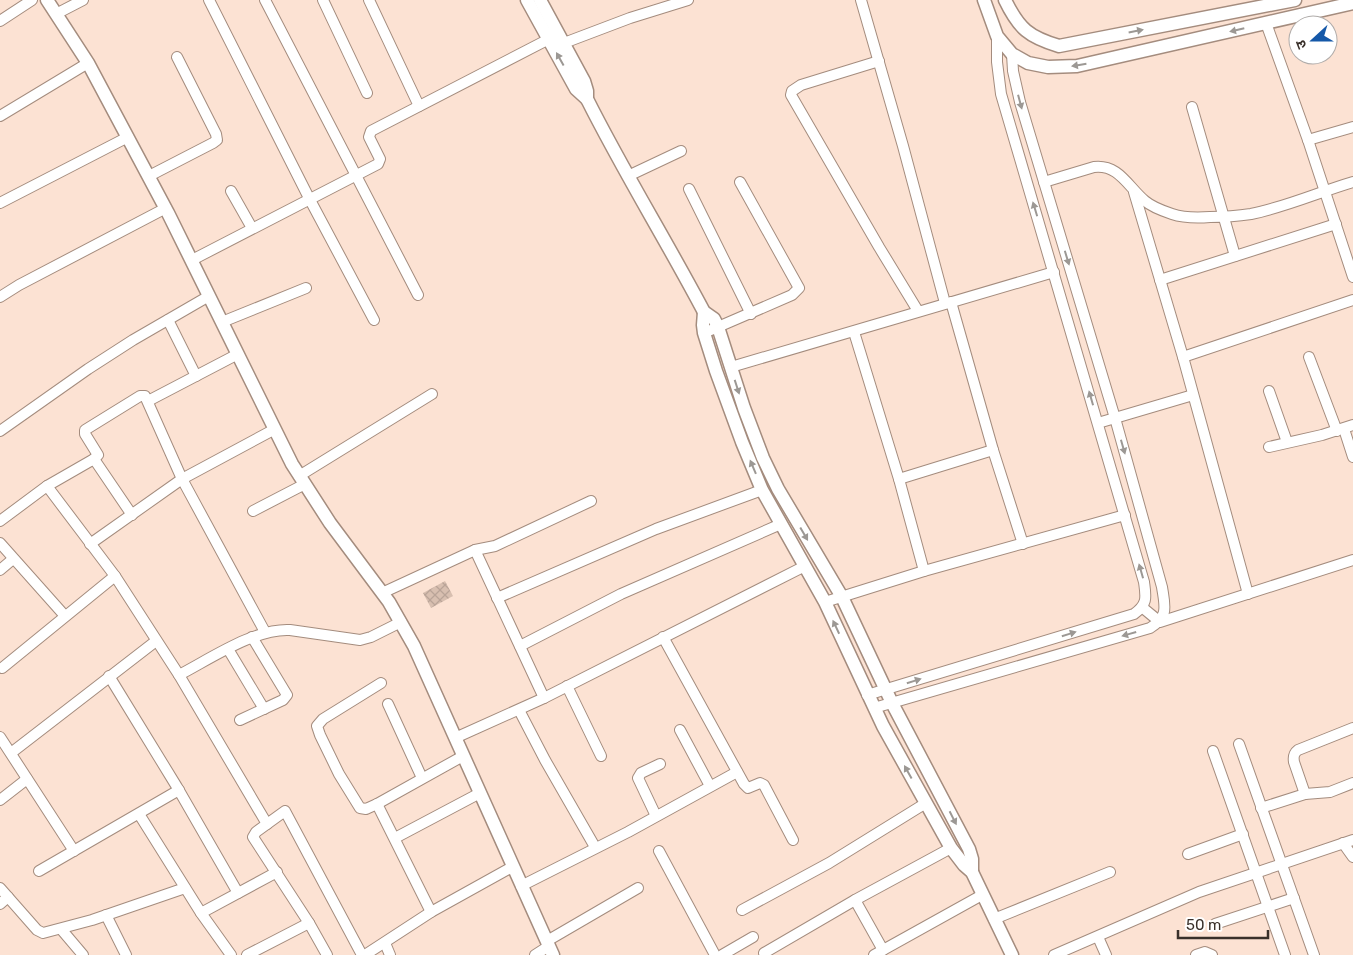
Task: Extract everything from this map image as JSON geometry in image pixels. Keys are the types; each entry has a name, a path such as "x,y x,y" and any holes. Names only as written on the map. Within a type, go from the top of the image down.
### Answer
{"street":[{"path":"0,21 32,0"},
{"path":"47,0 88,63 149,176 302,480 330,523 382,593 414,646 512,867 550,947"},
{"path":"56,14 83,0"},
{"path":"265,0 418,295"},
{"path":"323,0 367,93"},
{"path":"370,0 419,106"},
{"path":"527,0 578,92 587,99"},
{"path":"540,0 586,86 587,99 610,145 704,312 714,319 718,327 754,437 778,489 842,597 892,703 969,849 972,859 972,872 1012,955"},
{"path":"564,44 630,18 688,0"},
{"path":"861,0 948,303 1023,544"},
{"path":"868,695 1134,614 1143,608 1146,597 1144,582 1125,515 1001,94 997,62 997,36 984,0"},
{"path":"1005,0 1022,28 1038,40 1059,46 1295,0"},
{"path":"213,1 308,198 374,320"},
{"path":"997,36 1012,54 1028,63 1048,68 1077,66 1353,3"},
{"path":"1266,24 1308,140 1353,276"},
{"path":"192,260 308,198 378,164 380,161 369,136 370,131 549,39"},
{"path":"1012,54 1013,71 1020,102 1115,418 1162,587 1165,614 1160,622"},
{"path":"149,176 217,140 216,134 177,57"},
{"path":"879,61 801,85 792,91 791,95 918,311"},
{"path":"0,116 88,63"},
{"path":"1192,107 1235,256"},
{"path":"1308,140 1353,127"},
{"path":"0,204 128,137"},
{"path":"628,176 681,151"},
{"path":"1044,182 1101,166 1110,168 1118,172 1134,192 1147,203 1174,215 1202,218 1251,214 1268,210 1353,182"},
{"path":"704,333 796,293 799,288 740,182"},
{"path":"689,189 751,314"},
{"path":"231,191 252,228"},
{"path":"1134,192 1183,358 1248,594"},
{"path":"0,297 166,208"},
{"path":"1160,280 1336,224"},
{"path":"731,367 1054,272"},
{"path":"222,322 306,288"},
{"path":"0,431 88,369 133,340 209,296"},
{"path":"1183,358 1353,300"},
{"path":"704,312 704,333 742,442 762,490 824,602 874,708 926,803 951,848 972,872"},
{"path":"168,320 196,376"},
{"path":"854,332 899,479 924,571"},
{"path":"148,401 238,354"},
{"path":"1309,357 1345,428 1353,457"},
{"path":"1269,391 1286,442"},
{"path":"253,511 432,394"},
{"path":"1098,423 1193,395"},
{"path":"0,521 47,486 94,459 98,455 85,434 85,430 140,396 145,396 182,479 266,632"},
{"path":"731,412 744,408"},
{"path":"1269,447 1345,428"},
{"path":"90,544 182,479 275,429"},
{"path":"742,442 754,437"},
{"path":"899,479 993,450"},
{"path":"94,459 132,515"},
{"path":"47,486 115,576 179,675 267,824"},
{"path":"497,598 656,529 762,490"},
{"path":"382,593 474,550 496,546 591,501"},
{"path":"824,602 924,571 1125,515"},
{"path":"520,646 621,594 781,524"},
{"path":"0,543 65,616"},
{"path":"474,550 544,698"},
{"path":"0,570 13,559"},
{"path":"874,708 1150,628 1160,622 1353,560"},
{"path":"455,738 544,698 663,636 805,566"},
{"path":"2,668 115,576"},
{"path":"1143,608 1160,622"},
{"path":"179,675 252,637 278,629 360,640 371,637 401,622"},
{"path":"663,636 737,772 746,786 750,788 760,783 764,785 792,840"},
{"path":"240,720 283,700 287,695 252,637"},
{"path":"11,753 156,641"},
{"path":"228,649 264,709"},
{"path":"109,676 179,790 238,893"},
{"path":"380,683 323,719 317,726 340,774 360,808 366,809 377,804 463,756"},
{"path":"567,686 601,756"},
{"path":"388,704 422,778"},
{"path":"519,710 545,760 595,847"},
{"path":"1305,794 1294,762 1295,752 1353,728"},
{"path":"680,730 710,786"},
{"path":"0,737 74,852"},
{"path":"1239,744 1314,955"},
{"path":"1213,751 1285,955"},
{"path":"656,816 638,778 642,773 660,764"},
{"path":"521,886 737,772"},
{"path":"0,800 27,779"},
{"path":"1261,808 1305,794 1330,792 1353,783"},
{"path":"39,871 179,790"},
{"path":"395,838 480,794"},
{"path":"742,910 829,863 926,803"},
{"path":"377,804 431,912"},
{"path":"327,955 309,923 253,836 285,811 364,955 431,912 512,867"},
{"path":"139,814 201,913 231,955"},
{"path":"1188,854 1243,834"},
{"path":"1054,955 1190,895 1348,841 1353,857"},
{"path":"764,953 855,900 951,848"},
{"path":"659,850 715,955"},
{"path":"201,913 277,872"},
{"path":"994,919 1110,872"},
{"path":"0,888 4,900 40,932 48,933 185,888"},
{"path":"535,955 638,888"},
{"path":"855,900 878,952 982,895"},
{"path":"1215,924 1294,898"},
{"path":"106,915 126,955"},
{"path":"247,955 309,923"},
{"path":"61,929 83,955"},
{"path":"722,955 753,937"},
{"path":"1098,937 1106,955"},
{"path":"385,943 390,955"},
{"path":"1196,955 1205,952 1212,955"}],"building":[{"path":"445,581 453,596 431,608 423,593"}]}
